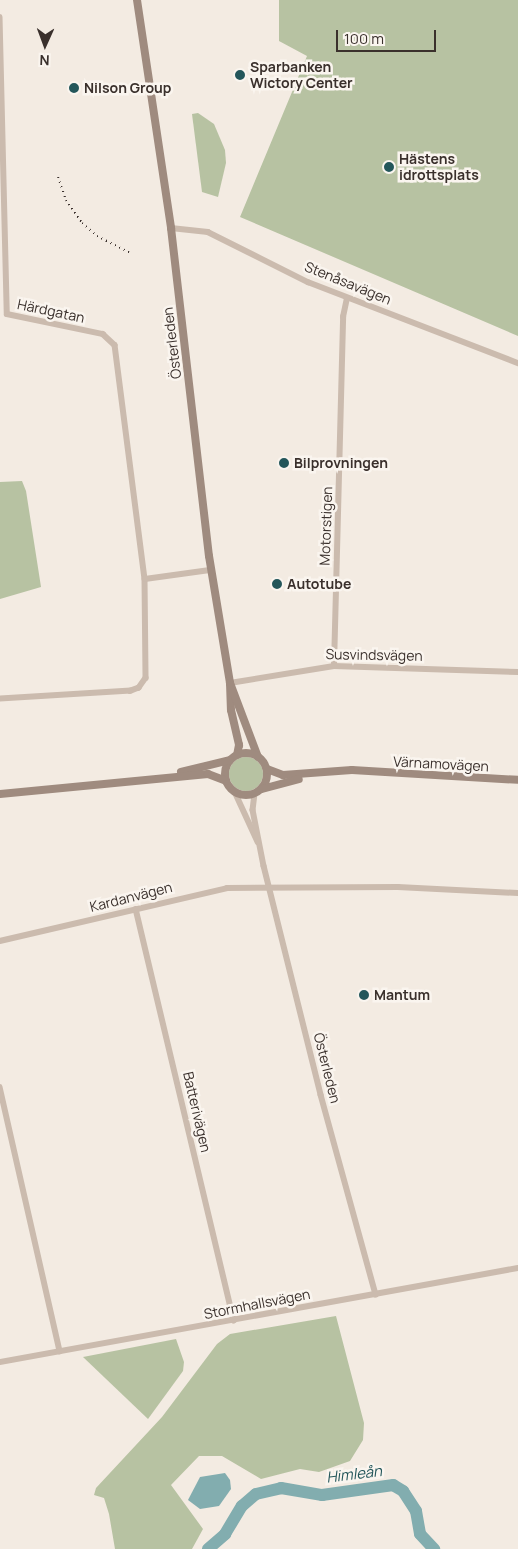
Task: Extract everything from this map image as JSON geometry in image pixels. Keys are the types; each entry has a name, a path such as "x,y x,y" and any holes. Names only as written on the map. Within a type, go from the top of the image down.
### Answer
{"main road":[{"name":"Österleden","path":"137,0 171,228 211,570 230,683 258,756"},
{"name":"Österleden","path":"230,683 228,694 239,745 234,758"},
{"path":"137,779 234,758 247,753 258,756 267,769 267,780 258,791"},
{"path":"226,781 226,770 234,758"},
{"name":"Värnamovägen","path":"267,769 283,775 352,770 364,773"},
{"name":"Värnamovägen","path":"234,792 244,795 308,777 364,773 518,780"},
{"path":"1,794 137,779 208,774 226,781 234,792"}],"street":[{"name":"Härdgatan","path":"0,17 3,314 103,334 113,341 145,579 146,678 139,688 0,699"},
{"name":"Stenåsavägen","path":"171,228 208,232 347,298 518,363"},
{"name":"Motorstigen","path":"334,666 343,317 347,298"},
{"path":"145,579 211,570"},
{"name":"Susvindsvägen","path":"230,683 334,666 518,672"},
{"name":"Österleden","path":"258,791 253,810 269,886 321,1095 376,1295"},
{"name":"Österleden","path":"234,792 260,845"},
{"name":"Kardanvägen","path":"0,941 227,888 269,886 398,887 518,893"},
{"name":"Batterivägen","path":"136,909 234,1321"},
{"path":"0,1087 60,1351"},
{"name":"Stormhallsvägen","path":"0,1362 518,1268"}],"green space":[{"name":"Hästens idrottsplats","path":"279,0 518,0 518,336 240,217 307,56 279,41"},
{"path":"198,113 214,124 225,150 226,163 218,197 202,192 192,114"},
{"path":"22,481 26,491 41,587 0,599 0,482"},
{"path":"246,757 253,758 258,762 262,767 262,781 258,786 253,790 246,791 239,790 234,786 230,781 229,774 230,767 234,762 239,758"},
{"path":"336,1316 364,1423 363,1440 350,1461 319,1472 300,1469 261,1479 222,1456 199,1456 171,1485 203,1529 192,1549 115,1549 109,1514 104,1498 94,1495 96,1488 162,1417 217,1344 230,1334"},
{"path":"176,1339 184,1362 183,1371 148,1419 83,1357"}],"water":[{"path":"225,1473 230,1480 231,1489 219,1506 200,1509 188,1500 200,1477"}],"waterway":[{"name":"Himleån","path":"208,1549 225,1534 242,1506 256,1494 281,1488 322,1495 393,1485 403,1491 416,1511 420,1534 434,1549"}],"railway":[{"path":"58,177 66,200 82,223 97,236 129,252"}],"place":[{"name":"Sparbanken Wictory Center","path":"240,75"},
{"name":"Nilson Group","path":"74,88"},
{"name":"Hästens idrottsplats","path":"389,167"},
{"name":"Bilprovningen","path":"284,463"},
{"name":"Autotube","path":"277,584"},
{"name":"Mantum","path":"364,995"}]}
